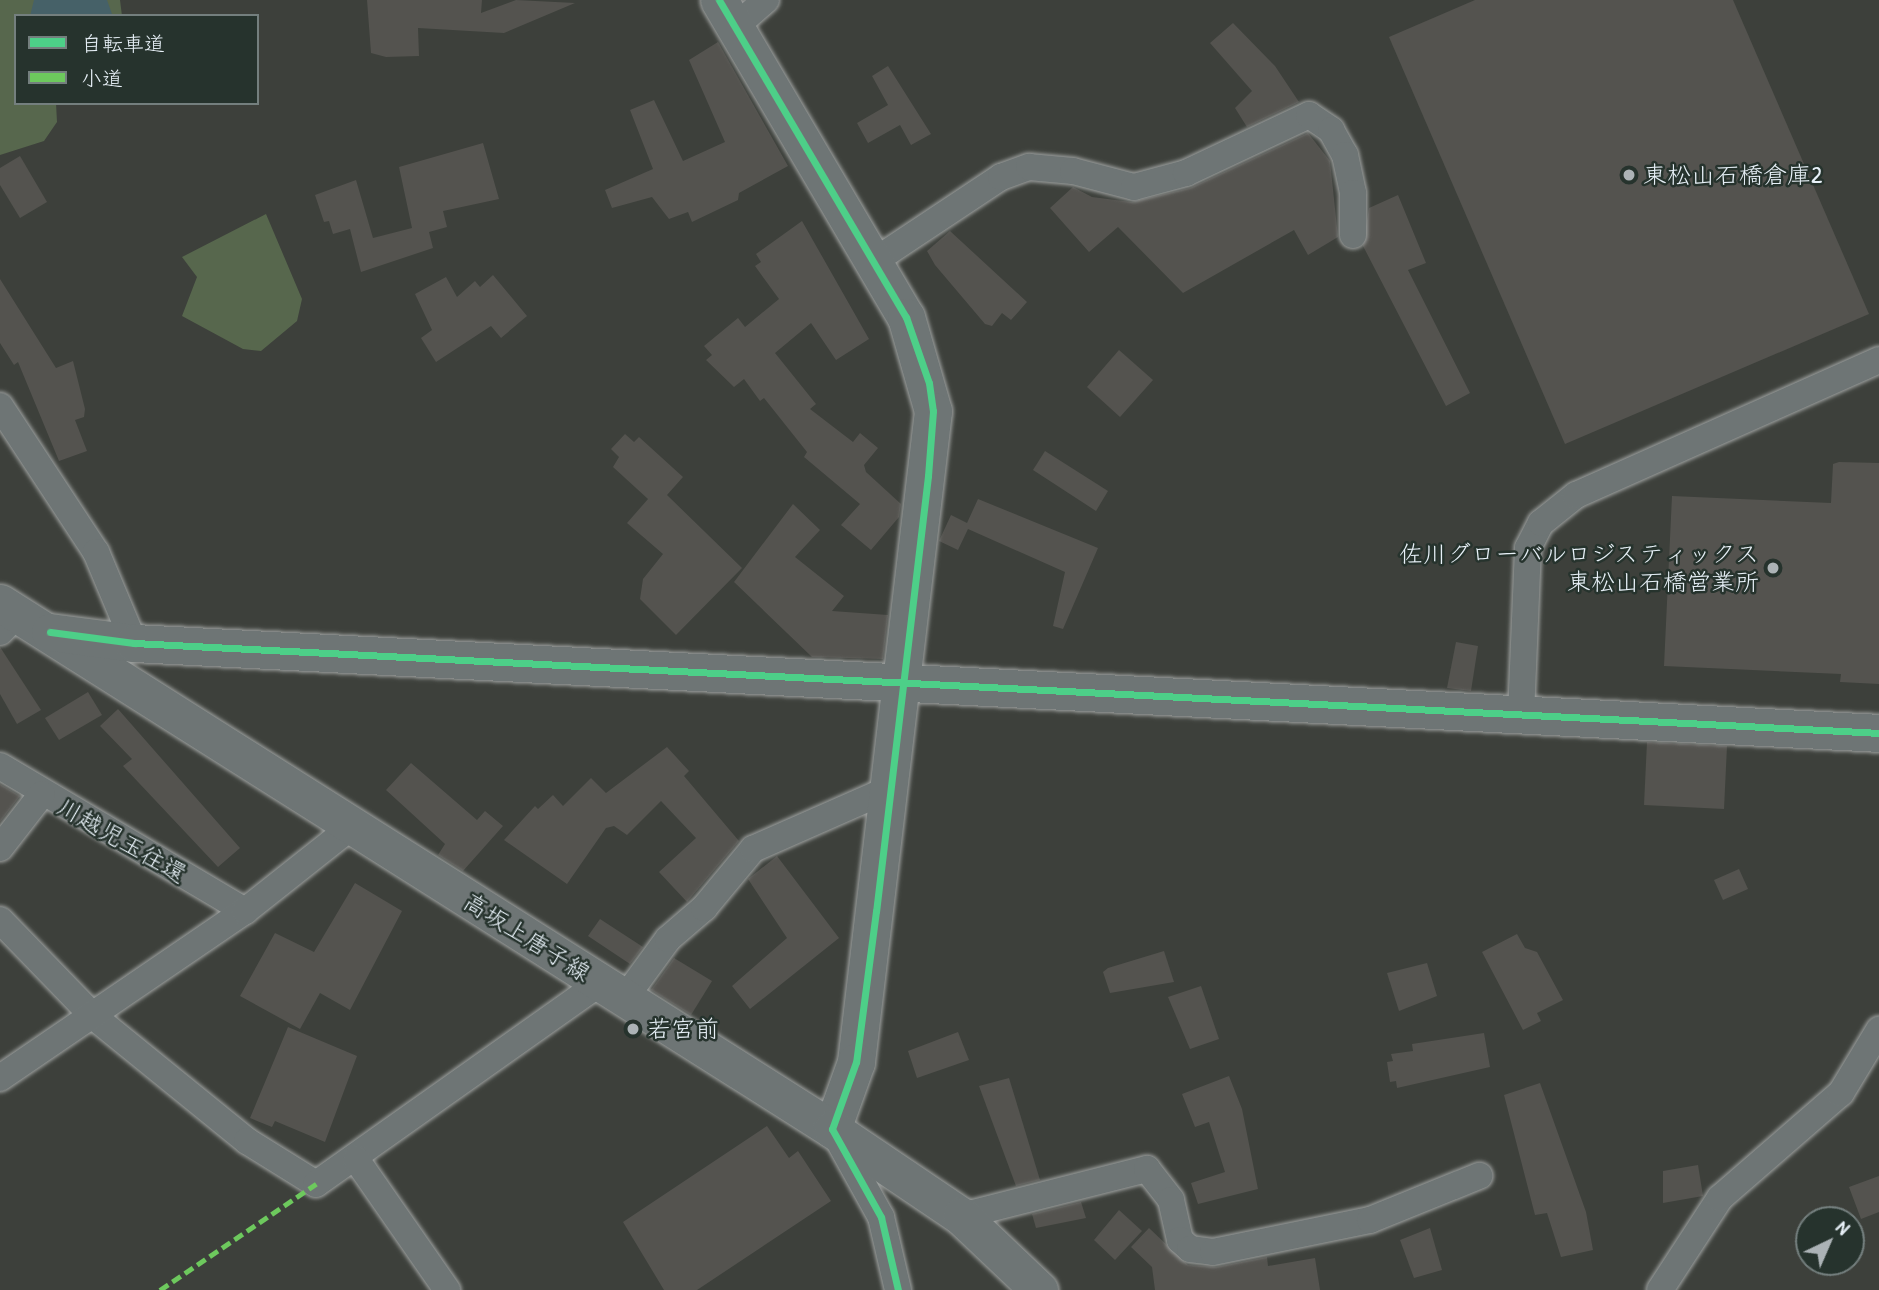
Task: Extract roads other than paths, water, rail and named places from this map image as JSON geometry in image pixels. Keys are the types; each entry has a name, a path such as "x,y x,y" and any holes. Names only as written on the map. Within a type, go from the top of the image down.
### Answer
{"street":[{"path":"766,0 727,14 906,317 933,411 905,682 856,1062 832,1129 881,1217 898,1290"},
{"path":"873,262 1002,177 1029,167 1073,171 1134,187 1186,173 1309,115 1331,130 1345,155 1353,193 1353,235"},
{"path":"1521,715 1528,548 1541,523 1576,495 1879,360"},
{"path":"0,406 96,552 134,643"},
{"name":"高坂上唐子線","path":"6,616 50,632 351,827 832,1129 961,1216 1039,1290"},
{"path":"50,632 134,643 1879,733"},
{"name":"川越児玉往還","path":"0,766 42,794 245,911"},
{"path":"0,920 92,1015 247,1141 316,1184 613,990 704,908 753,849 891,788"},
{"path":"0,848 42,794"},
{"path":"0,1078 245,911 351,827"},
{"path":"1660,1290 1720,1198 1841,1093 1879,1030"},
{"path":"356,1159 447,1290"},
{"path":"961,1216 1147,1169 1171,1200 1180,1240 1190,1249 1213,1252 1370,1220 1479,1176"}],"water":[{"path":"34,0 107,0 112,14 30,14"}],"place":[{"name":"東松山石橋倉庫2","path":"1629,175"},
{"name":"佐川グローバルロジスティックス 東松山石橋営業所","path":"1773,568"},
{"name":"若宮前","path":"633,1029"}]}
